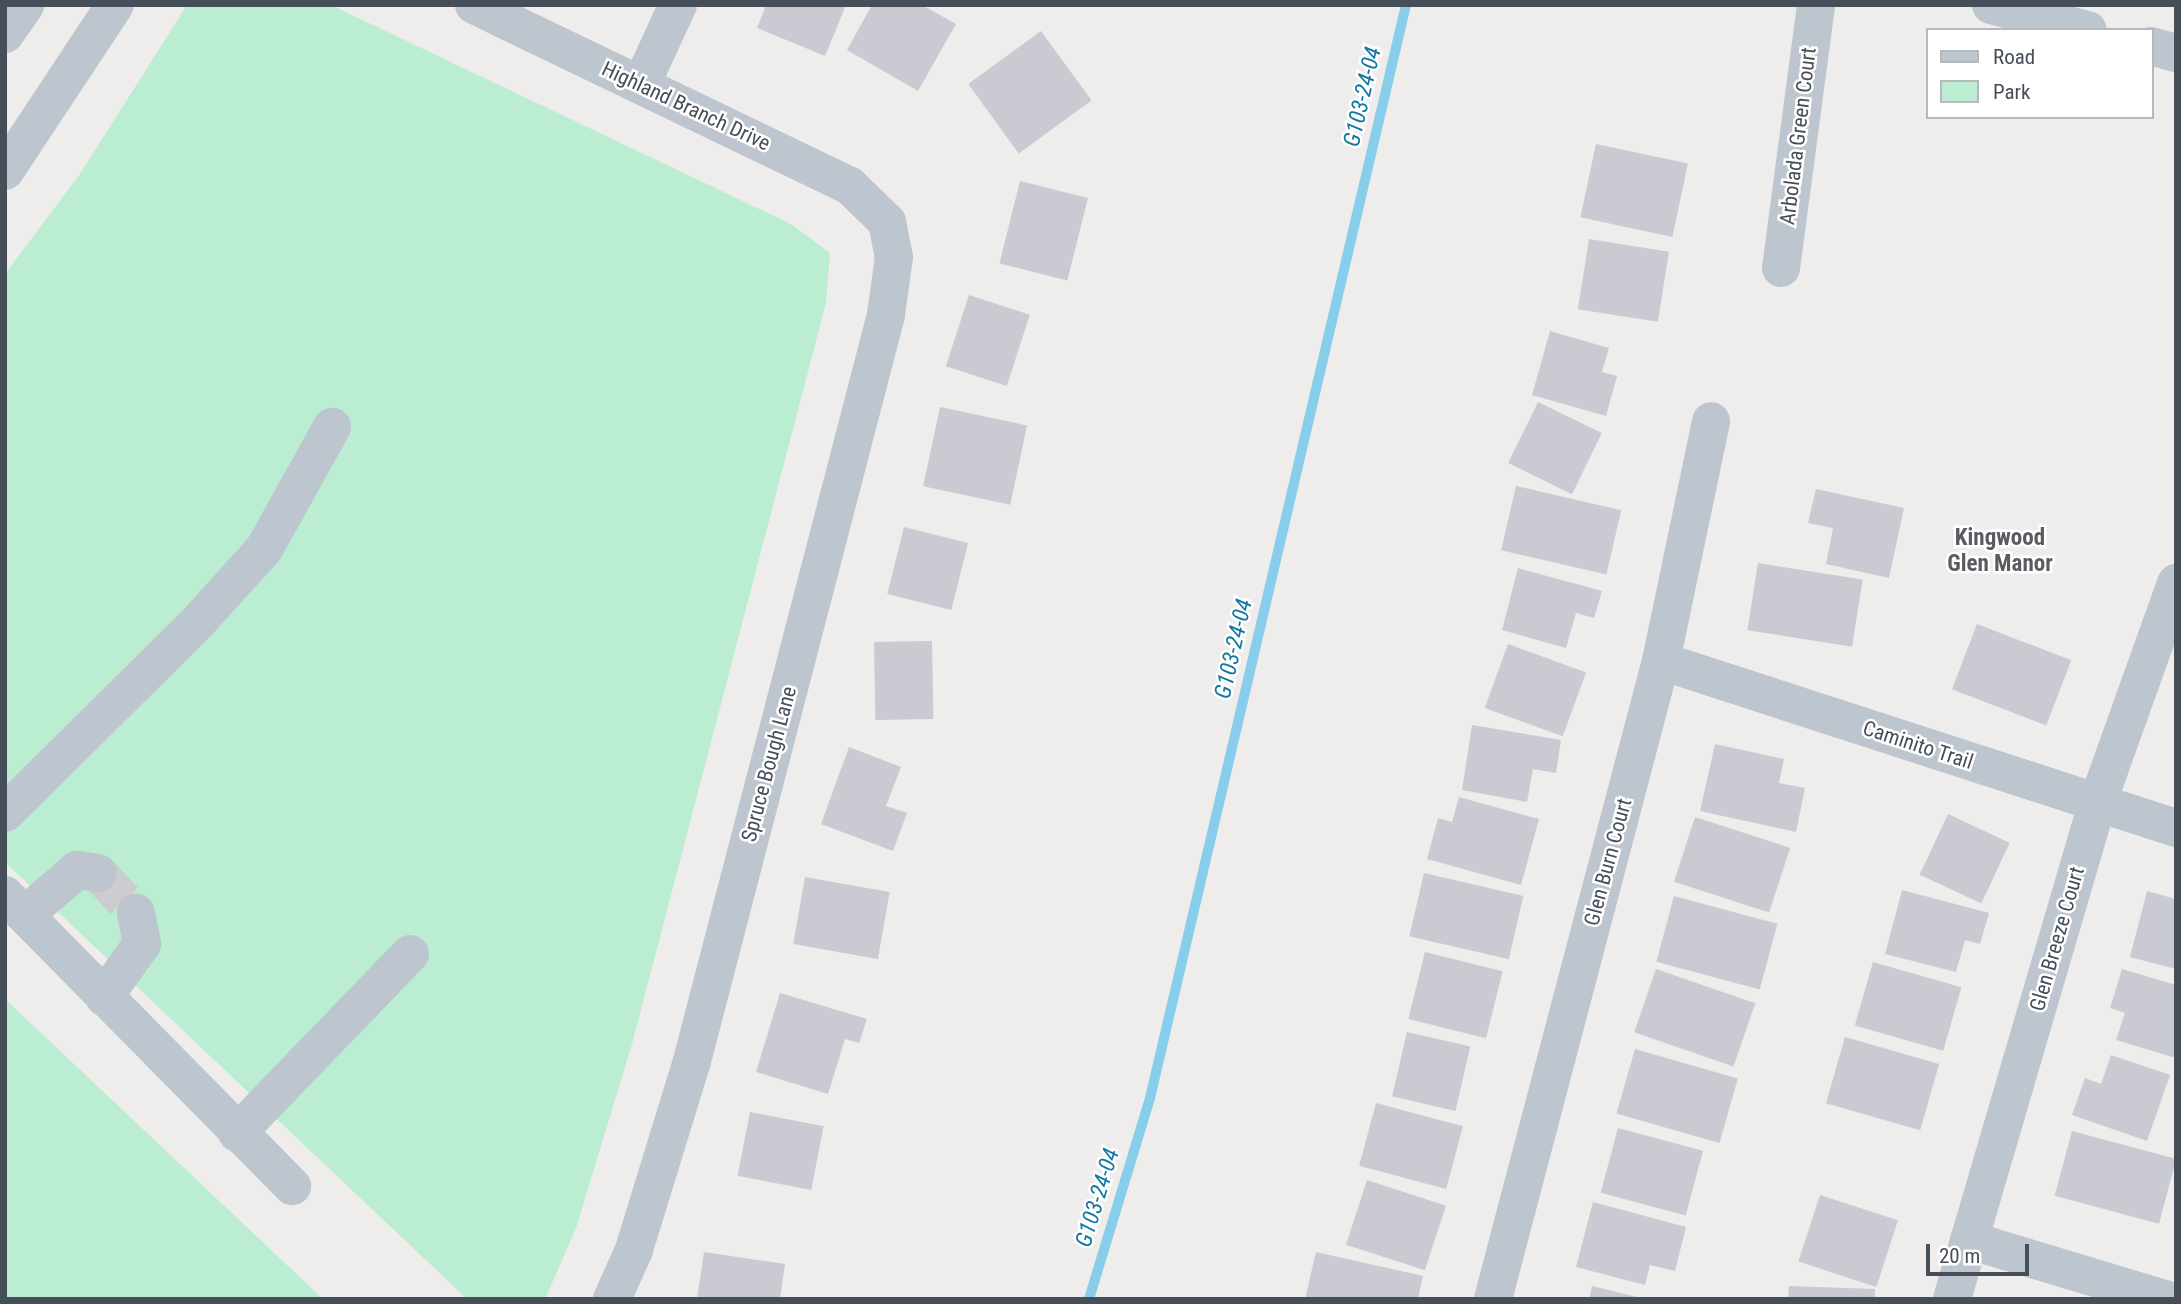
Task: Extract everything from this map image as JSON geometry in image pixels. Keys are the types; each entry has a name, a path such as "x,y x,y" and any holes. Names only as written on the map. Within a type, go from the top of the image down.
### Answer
{"street":[{"path":"5,34 25,5"},
{"path":"5,171 115,5"},
{"name":"Highland Branch Drive","path":"474,5 819,169 849,186 887,222"},
{"path":"640,85 678,5"},
{"name":"Arbolada Green Court","path":"1781,268 1816,5"},
{"path":"1991,5 2080,28"},
{"path":"2153,47 2176,53"},
{"name":"Spruce Bough Lane","path":"612,1299 634,1250 692,1060 886,315 894,257 887,222"},
{"name":"Glen Burn Court","path":"1493,1299 1661,661 1711,421"},
{"path":"5,813 196,624 264,549 332,427"},
{"name":"Glen Breeze Court","path":"1952,1299 2097,804 2176,583"},
{"name":"Caminito Trail","path":"1661,661 2176,828"},
{"path":"99,873 77,870 15,905 292,1186"},
{"path":"104,997 142,944 136,914"},
{"path":"237,1133 410,954"},
{"path":"1969,1240 2165,1299"}],"green space":[{"path":"187,5 331,5 791,224 830,253 826,303 632,1044 576,1228 545,1299 467,1299 5,862 5,274 80,174"},
{"path":"5,999 323,1299 5,1299"}],"building":[{"path":"766,5 846,5 825,56 757,28"},
{"path":"872,5 922,5 956,24 918,91 847,50"},
{"path":"1041,31 1092,101 1019,153 968,84"},
{"path":"1596,144 1688,164 1672,237 1580,217"},
{"path":"1020,181 1088,198 1067,280 999,263"},
{"path":"1589,239 1669,252 1658,322 1578,309"},
{"path":"969,295 1030,315 1007,386 946,366"},
{"path":"1550,331 1609,348 1602,372 1617,376 1606,416 1532,395"},
{"path":"1538,402 1602,433 1572,494 1508,463"},
{"path":"940,407 1027,426 1010,505 923,486"},
{"path":"1516,486 1621,510 1606,575 1501,550"},
{"path":"1816,489 1904,508 1889,578 1826,564 1833,528 1808,523"},
{"path":"904,527 968,543 951,610 887,594"},
{"path":"1758,563 1863,580 1852,647 1747,630"},
{"path":"1518,568 1602,591 1594,618 1576,613 1566,648 1502,630"},
{"path":"1977,624 2071,660 2046,726 1952,689"},
{"path":"932,641 933,719 875,720 874,642"},
{"path":"1508,644 1586,672 1563,736 1485,708"},
{"path":"1472,725 1561,740 1556,773 1533,769 1527,802 1462,790"},
{"path":"1715,744 1784,759 1779,783 1805,788 1796,832 1700,811"},
{"path":"849,747 901,767 886,806 907,813 893,851 821,824"},
{"path":"1459,797 1539,819 1521,885 1427,859 1438,818 1452,822"},
{"path":"1948,814 2010,843 1981,903 1920,875"},
{"path":"1695,817 1790,848 1769,913 1674,882"},
{"path":"1424,873 1523,896 1509,959 1409,936"},
{"path":"805,877 890,892 878,959 793,944"},
{"path":"1902,890 1989,913 1980,944 1965,940 1956,972 1885,954"},
{"path":"2147,891 2176,899 2176,969 2130,957"},
{"path":"1674,896 1777,924 1760,989 1656,962"},
{"path":"1425,952 1503,971 1486,1038 1408,1019"},
{"path":"1873,962 1961,987 1943,1051 1855,1025"},
{"path":"1656,969 1755,1003 1733,1067 1634,1032"},
{"path":"2122,969 2176,985 2176,1058 2116,1040 2125,1013 2110,1008"},
{"path":"780,993 867,1019 859,1043 845,1039 828,1094 756,1072"},
{"path":"1407,1032 1470,1047 1455,1111 1392,1096"},
{"path":"1845,1037 1939,1064 1920,1130 1826,1103"},
{"path":"1635,1049 1738,1078 1719,1143 1617,1113"},
{"path":"2111,1055 2170,1075 2147,1141 2072,1115 2085,1078 2101,1084"},
{"path":"1376,1103 1463,1126 1446,1189 1359,1166"},
{"path":"750,1112 824,1126 811,1190 738,1176"},
{"path":"1618,1128 1703,1151 1686,1215 1601,1193"},
{"path":"2072,1131 2176,1159 2159,1224 2055,1196"},
{"path":"1367,1180 1446,1206 1425,1270 1346,1245"},
{"path":"1820,1195 1898,1220 1876,1287 1798,1262"},
{"path":"1593,1202 1686,1227 1675,1271 1650,1265 1645,1285 1576,1267"},
{"path":"704,1252 785,1264 780,1299 697,1299"},
{"path":"1316,1252 1423,1276 1418,1299 1305,1299"},
{"path":"1592,1286 1641,1298 1589,1299"},
{"path":"1789,1286 1875,1289 1875,1299 1788,1299"}],"waterway":[{"name":"G103-24-04","path":"1089,1299 1150,1098 1406,5"}],"tunnel":[{"path":"98,873 136,913"}],"district":[{"name":"Kingwood Glen Manor","path":"2000,551"}]}
